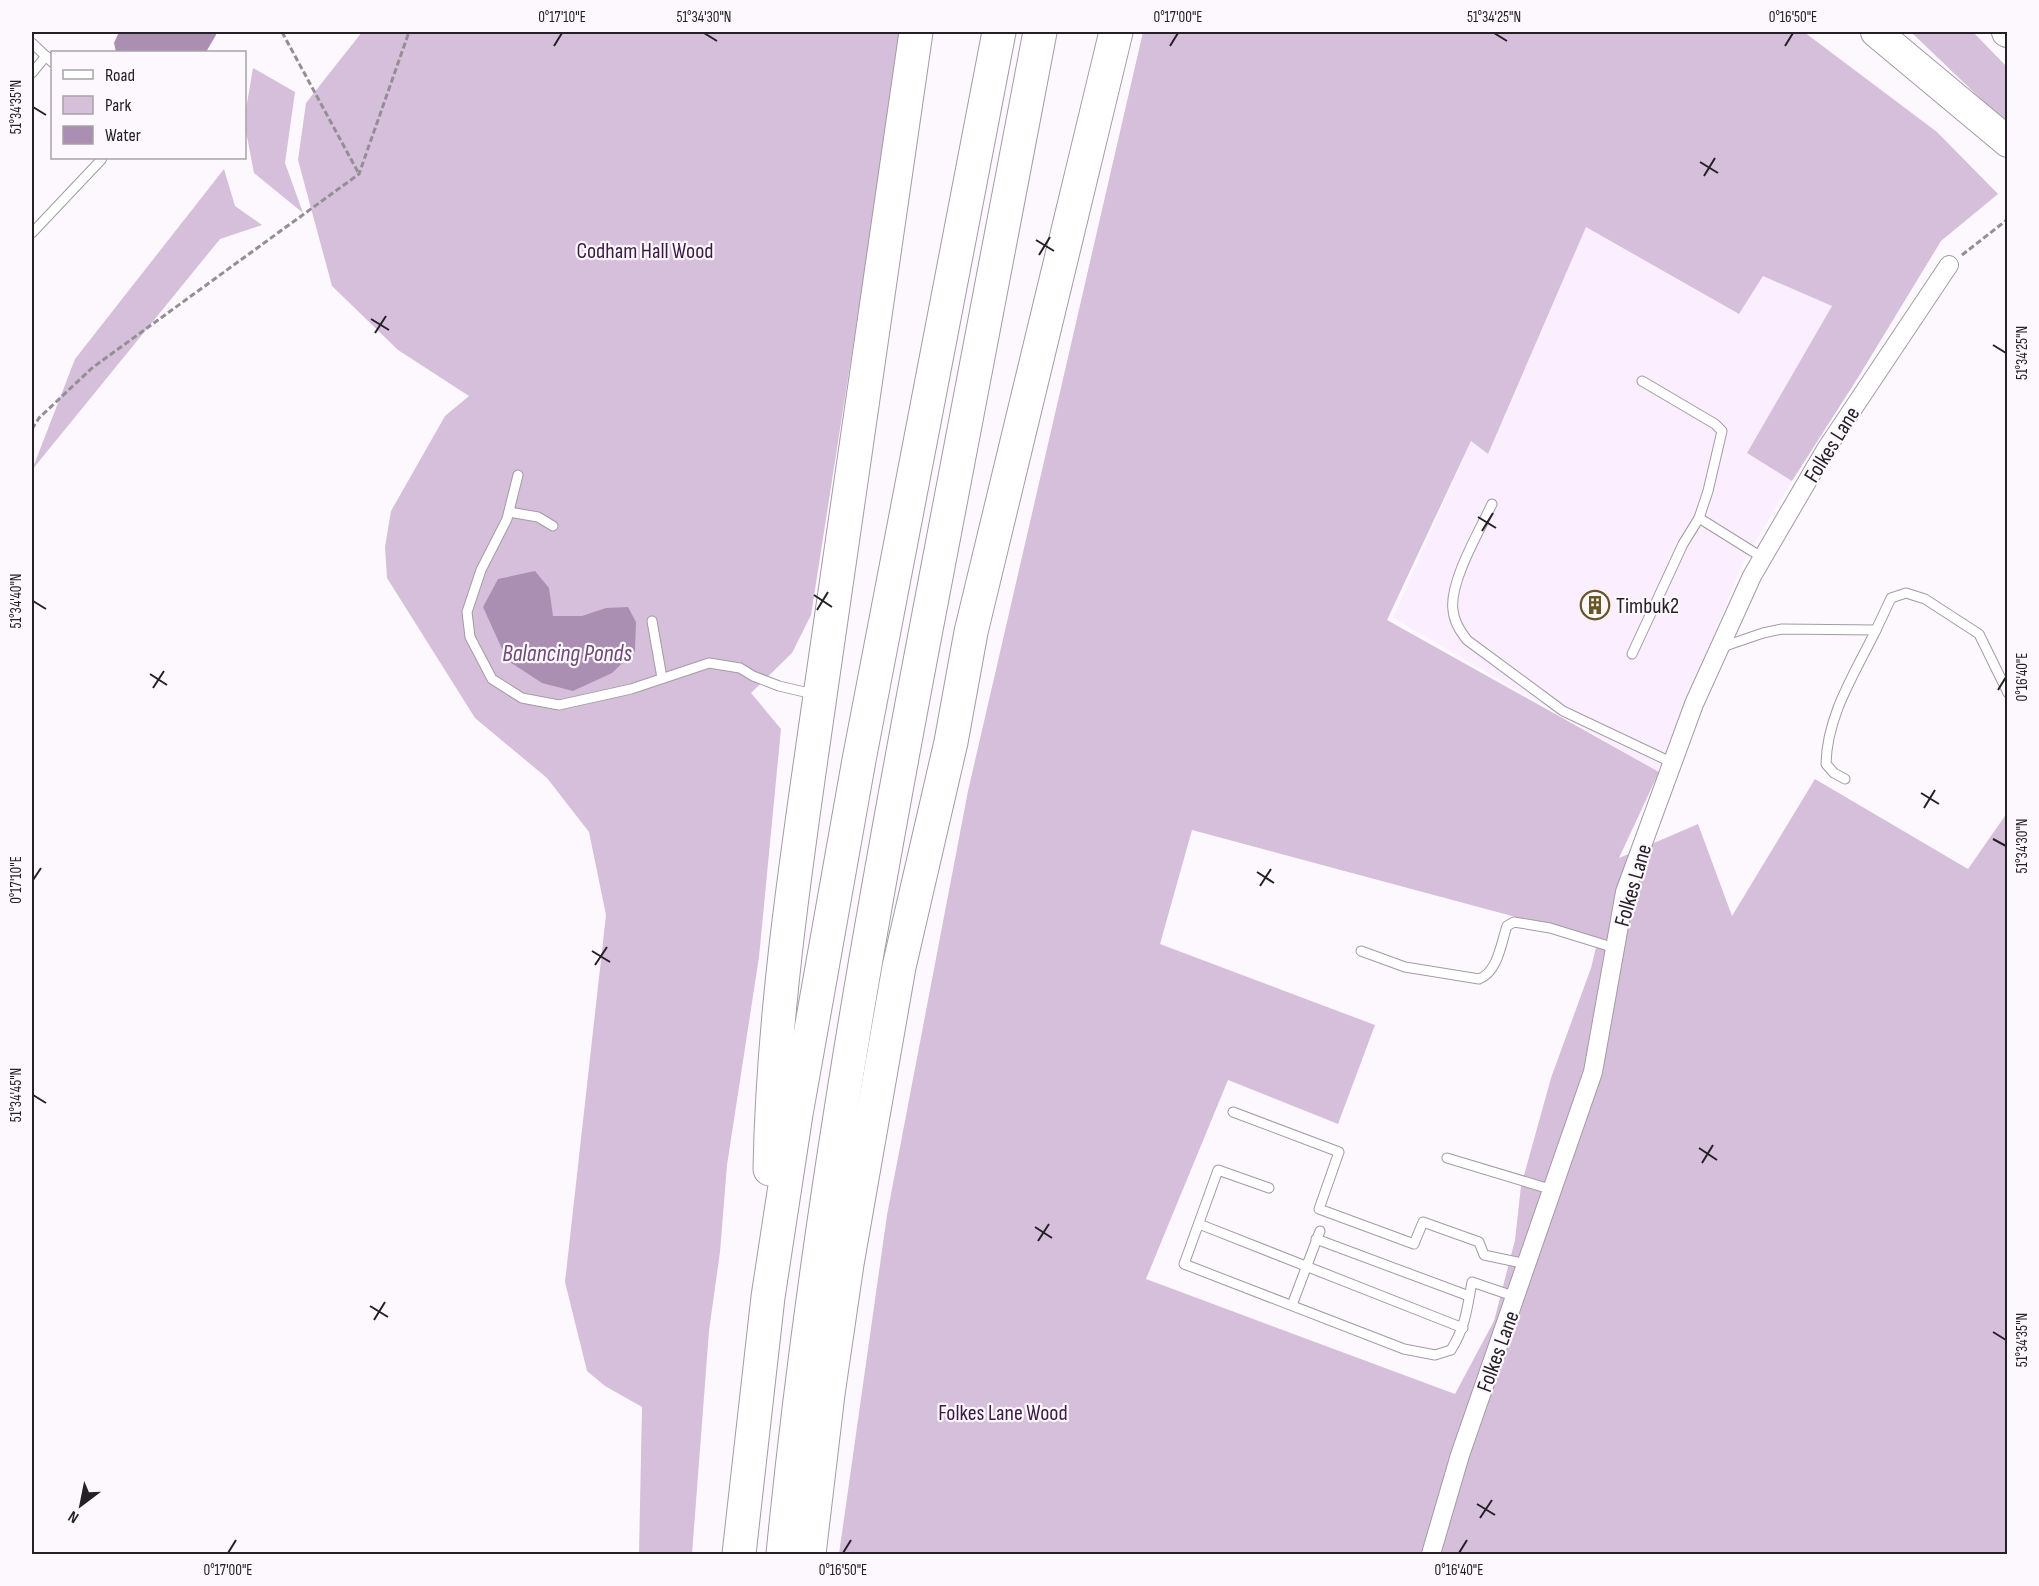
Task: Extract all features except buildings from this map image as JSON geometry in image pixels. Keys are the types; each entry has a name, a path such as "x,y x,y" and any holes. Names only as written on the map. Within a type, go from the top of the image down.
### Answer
{"highway":[{"path":"768,1297 771,1124 795,863 916,32"},
{"path":"739,1554 768,1297 796,1114 842,853 999,32"},
{"path":"783,1554 816,1269 858,999 909,717 1040,32"},
{"path":"809,1554 828,1394 847,1264 899,968 951,742 971,632 1116,32"},
{"path":"1876,32 2007,142"}],"street":[{"name":"Folkes Lane","path":"1431,1554 1460,1455 1593,1072 1625,892 1694,704 1752,576 1826,450 1949,265"}],"lane":[{"path":"32,43 50,59 32,73"},
{"path":"32,232 102,159"},
{"path":"1632,654 1683,544 1699,518 1708,491 1722,431 1715,424 1642,381"},
{"path":"518,475 509,512 481,570 467,612 470,637 492,679 522,698 559,705 631,688 710,663 740,668 753,676 779,686 820,695"},
{"path":"1492,504 1463,566 1453,595 1452,609 1461,633 1467,640 1563,711 1672,763"},
{"path":"509,512 538,517 553,526"},
{"path":"1699,518 1763,558"},
{"path":"1845,779 1834,773 1826,764 1827,747 1834,717 1891,598 1906,592 1925,599 1979,634 2007,693"},
{"path":"652,621 662,678"},
{"path":"1720,647 1782,629 1876,630"},
{"path":"1361,951 1405,967 1479,979 1486,977 1492,969 1507,926 1514,922 1551,928 1615,948"},
{"path":"1233,1112 1339,1152 1319,1209 1414,1244 1423,1222 1479,1242 1484,1255 1527,1264"},
{"path":"1447,1158 1553,1190"},
{"path":"1269,1188 1218,1170 1184,1264 1404,1348 1435,1354 1451,1350 1463,1328 1472,1282 1516,1297"},
{"path":"1199,1224 1463,1328"},
{"path":"1292,1305 1318,1235 1470,1296"}],"path":[{"path":"282,32 359,174"},
{"path":"32,429 39,418 92,368 359,174 409,32"},
{"path":"1949,265 2007,219"}],"shaded area":[{"path":"1586,226 1739,314 1763,276 1833,306 1747,453 1792,481 1743,562 1659,772 1393,618 1471,441 1488,453"}],"green space":[{"name":"Codham Hall Wood","path":"362,32 902,32 811,615 792,653 751,693 781,729 759,957 727,1165 720,1252 709,1331 692,1554 639,1554 642,1407 605,1386 587,1371 565,1282 606,915 589,832 547,778 475,718 387,578 385,547 391,511 445,416 469,396 398,350 332,286 298,160 306,103"},
{"name":"Folkes Lane Wood","path":"1143,32 1804,32 1937,132 1998,194 1941,241 1792,481 1747,453 1832,306 1763,276 1739,314 1586,227 1488,454 1471,441 1387,620 1659,772 1619,858 1698,824 1732,916 1815,779 1968,869 2007,813 2007,1554 839,1554 887,1215 968,791","holes":["1192,830 1598,939 1591,968 1551,1078 1521,1186 1515,1240 1494,1321 1455,1394 1146,1279 1228,1080 1338,1124 1375,1025 1160,944"]},
{"path":"1911,32 1973,32 2007,67 2007,124"},
{"path":"253,68 295,92 285,163 303,213 254,173 246,131 246,109"},
{"path":"224,169 235,206 262,225 220,239 32,470 75,359"}],"water":[{"path":"119,32 215,32 216,35 207,51 116,51 114,43"},
{"name":"Balancing Ponds","path":"535,571 549,588 553,616 582,616 606,608 628,607 636,622 635,651 612,673 573,691 542,683 507,660 483,607 498,579"}],"place":[{"name":"Timbuk2","path":"1595,605"}]}
